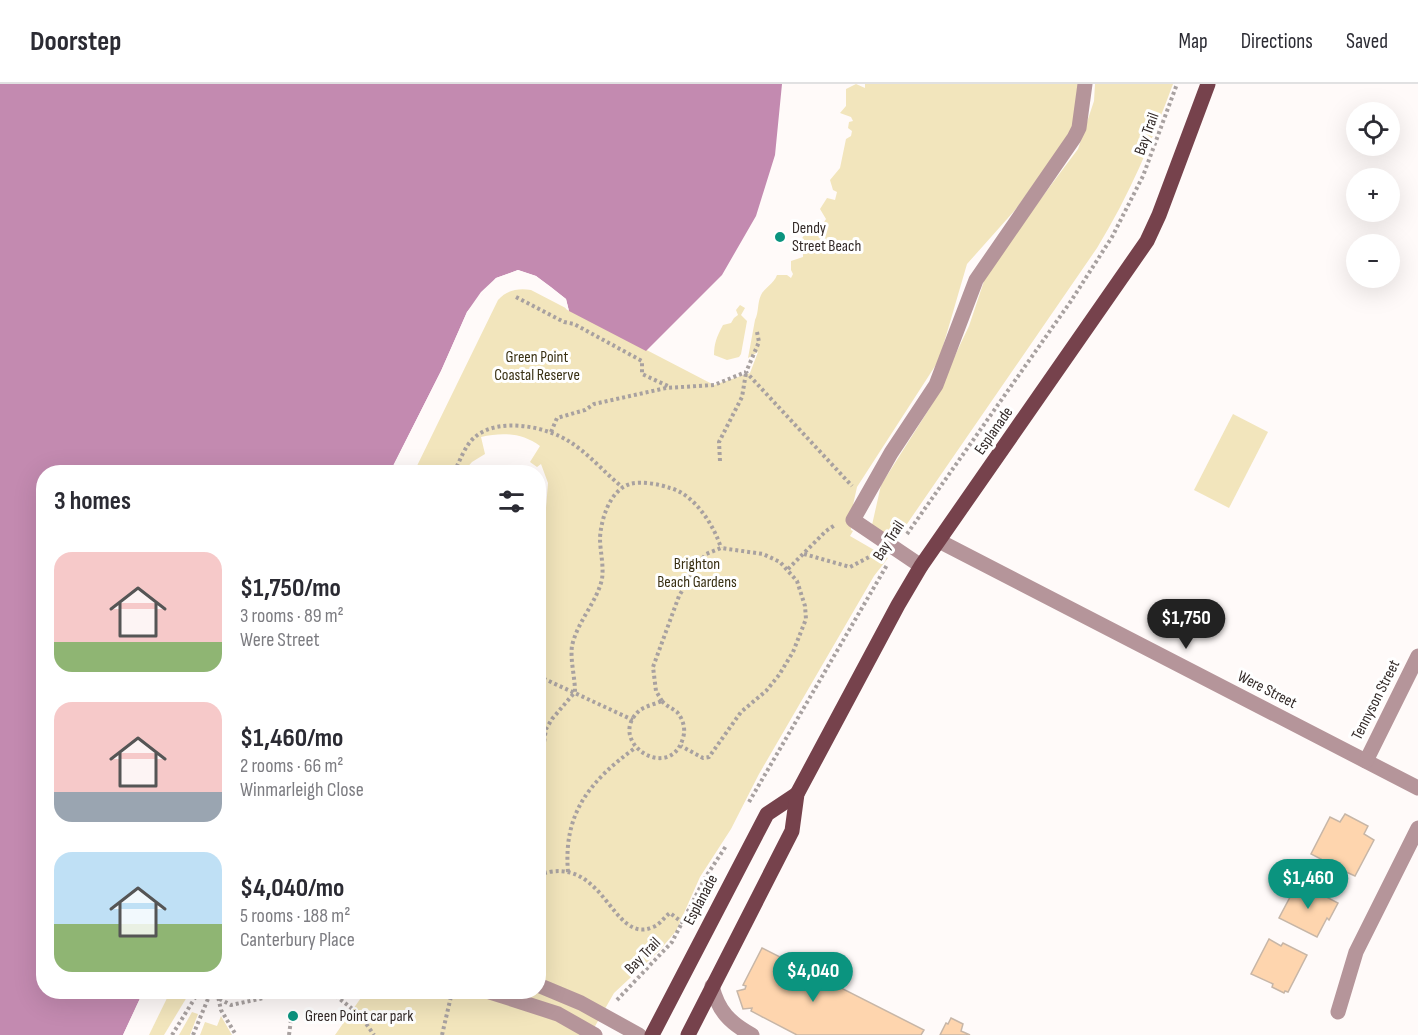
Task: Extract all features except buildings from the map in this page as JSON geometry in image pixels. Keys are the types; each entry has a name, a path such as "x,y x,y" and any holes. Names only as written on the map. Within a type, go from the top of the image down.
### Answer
{"main road":[{"name":"Esplanade","path":"688,1035 792,831 797,794 898,605 921,566 1147,241 1208,84"},
{"name":"Esplanade","path":"652,1035 767,814 797,794"}],"street":[{"path":"921,566 853,520 891,453 936,385 976,280 1074,138 1079,128 1085,84"},
{"name":"Were Street","path":"939,541 1418,788"},
{"name":"Tennyson Street","path":"1366,761 1418,656"},
{"path":"1338,1012 1356,952 1418,828"},
{"path":"712,986 724,1015 730,1022 752,1035"},
{"path":"546,988 581,1003 639,1035"},
{"path":"512,999 558,1014 595,1035"}],"path":[{"name":"Bay Trail","path":"746,809 875,583 893,547 1098,261 1125,215 1143,176 1177,84"},
{"path":"516,297 564,322 574,324 642,361 642,374 671,388"},
{"path":"720,461 719,442 742,397 746,372 759,342 757,332"},
{"path":"746,372 865,499"},
{"path":"551,432 557,418 585,410 594,404 671,388 714,385 746,372"},
{"path":"458,465 473,438 501,424 551,432 572,443 622,488"},
{"path":"546,729 575,692 572,648 582,620 601,582 600,538 604,514 610,502 622,488 632,483 660,485 680,490 692,499 700,510 719,540 721,548"},
{"path":"788,569 832,526 839,524"},
{"path":"803,554 850,567 893,547"},
{"path":"662,701 641,710 633,720 630,730 636,748 645,756 658,759 672,755 681,746 685,735 683,722 676,712 662,701 656,691 652,667 673,609 687,580 706,554 721,548 763,554 780,562 788,569 800,591 806,619 793,652 779,675 766,691 741,712 709,757 703,758 681,746"},
{"path":"546,679 633,720"},
{"path":"568,872 569,831 575,815 598,779 636,748"},
{"name":"Bay Trail","path":"612,1005 664,952 683,923 705,878 730,839"},
{"path":"546,873 558,870 588,880 622,920 638,930 652,928 670,913 683,923"},
{"path":"172,1035 194,999"},
{"path":"193,1035 208,999"},
{"path":"218,999 231,1005 259,999"},
{"path":"218,999 221,1010 236,1035"},
{"path":"339,999 360,1015 374,1035"},
{"path":"442,1035 451,999"},
{"path":"289,1035 291,1020"}],"green space":[{"name":"Brighton Beach Gardens","path":"856,84 865,88 865,84 1080,84 1073,126 1067,137 1016,209 967,264 939,360 857,487 853,505 851,530 853,531 850,536 888,558 874,576 759,774 731,829 700,877 676,931 659,951 614,993 590,1035 335,1035 360,999 546,999 546,508 548,483 546,465 534,465 530,462 540,446 519,436 497,434 481,437 485,454 469,465 417,465 498,300 513,290 531,290 714,385 750,373 758,352 748,358 761,295 777,275 787,275 791,278 793,274 791,261 803,257 803,251 799,246 802,239 810,231 816,229 819,231 826,219 820,209 827,198 835,200 837,192 833,190 830,180 840,168 846,139 851,136 852,131 848,128 849,122 853,121 851,117 840,113 846,106 846,89"},
{"path":"1095,84 1173,84 1139,168 1097,248 898,537 881,532 872,525 881,485 931,406 969,326 988,269 1078,149 1094,101"},
{"path":"740,305 745,308 741,315 747,321 741,354 739,357 727,360 714,355 715,343 723,325 731,323 738,315 736,310"},
{"path":"1233,414 1268,432 1229,508 1194,490"},
{"path":"167,999 186,999 164,1035 149,1035"},
{"path":"192,1012 198,1014 190,1035 179,1035"},
{"path":"221,1016 232,1035 200,1035 205,1022 217,1026"}],"shaded area":[{"path":"0,84 782,84 775,155 756,216 722,275 646,351 569,311 566,299 536,276 518,270 496,278 467,312 441,371 394,465 36,465 36,999 140,999 123,1035 0,1035"}],"pier":[{"path":"518,270 536,276 566,299 569,311 560,297 526,275 518,273 497,281 483,294 469,313 413,433 397,465 394,465 441,371 467,312 481,292 496,278"},
{"path":"140,999 143,999 126,1035 123,1035"}],"place":[{"name":"Dendy Street Beach","path":"780,237"},
{"name":"Green Point car park","path":"293,1016"}],"park label":[{"name":"Green Point Coastal Reserve","path":"537,366"}]}
